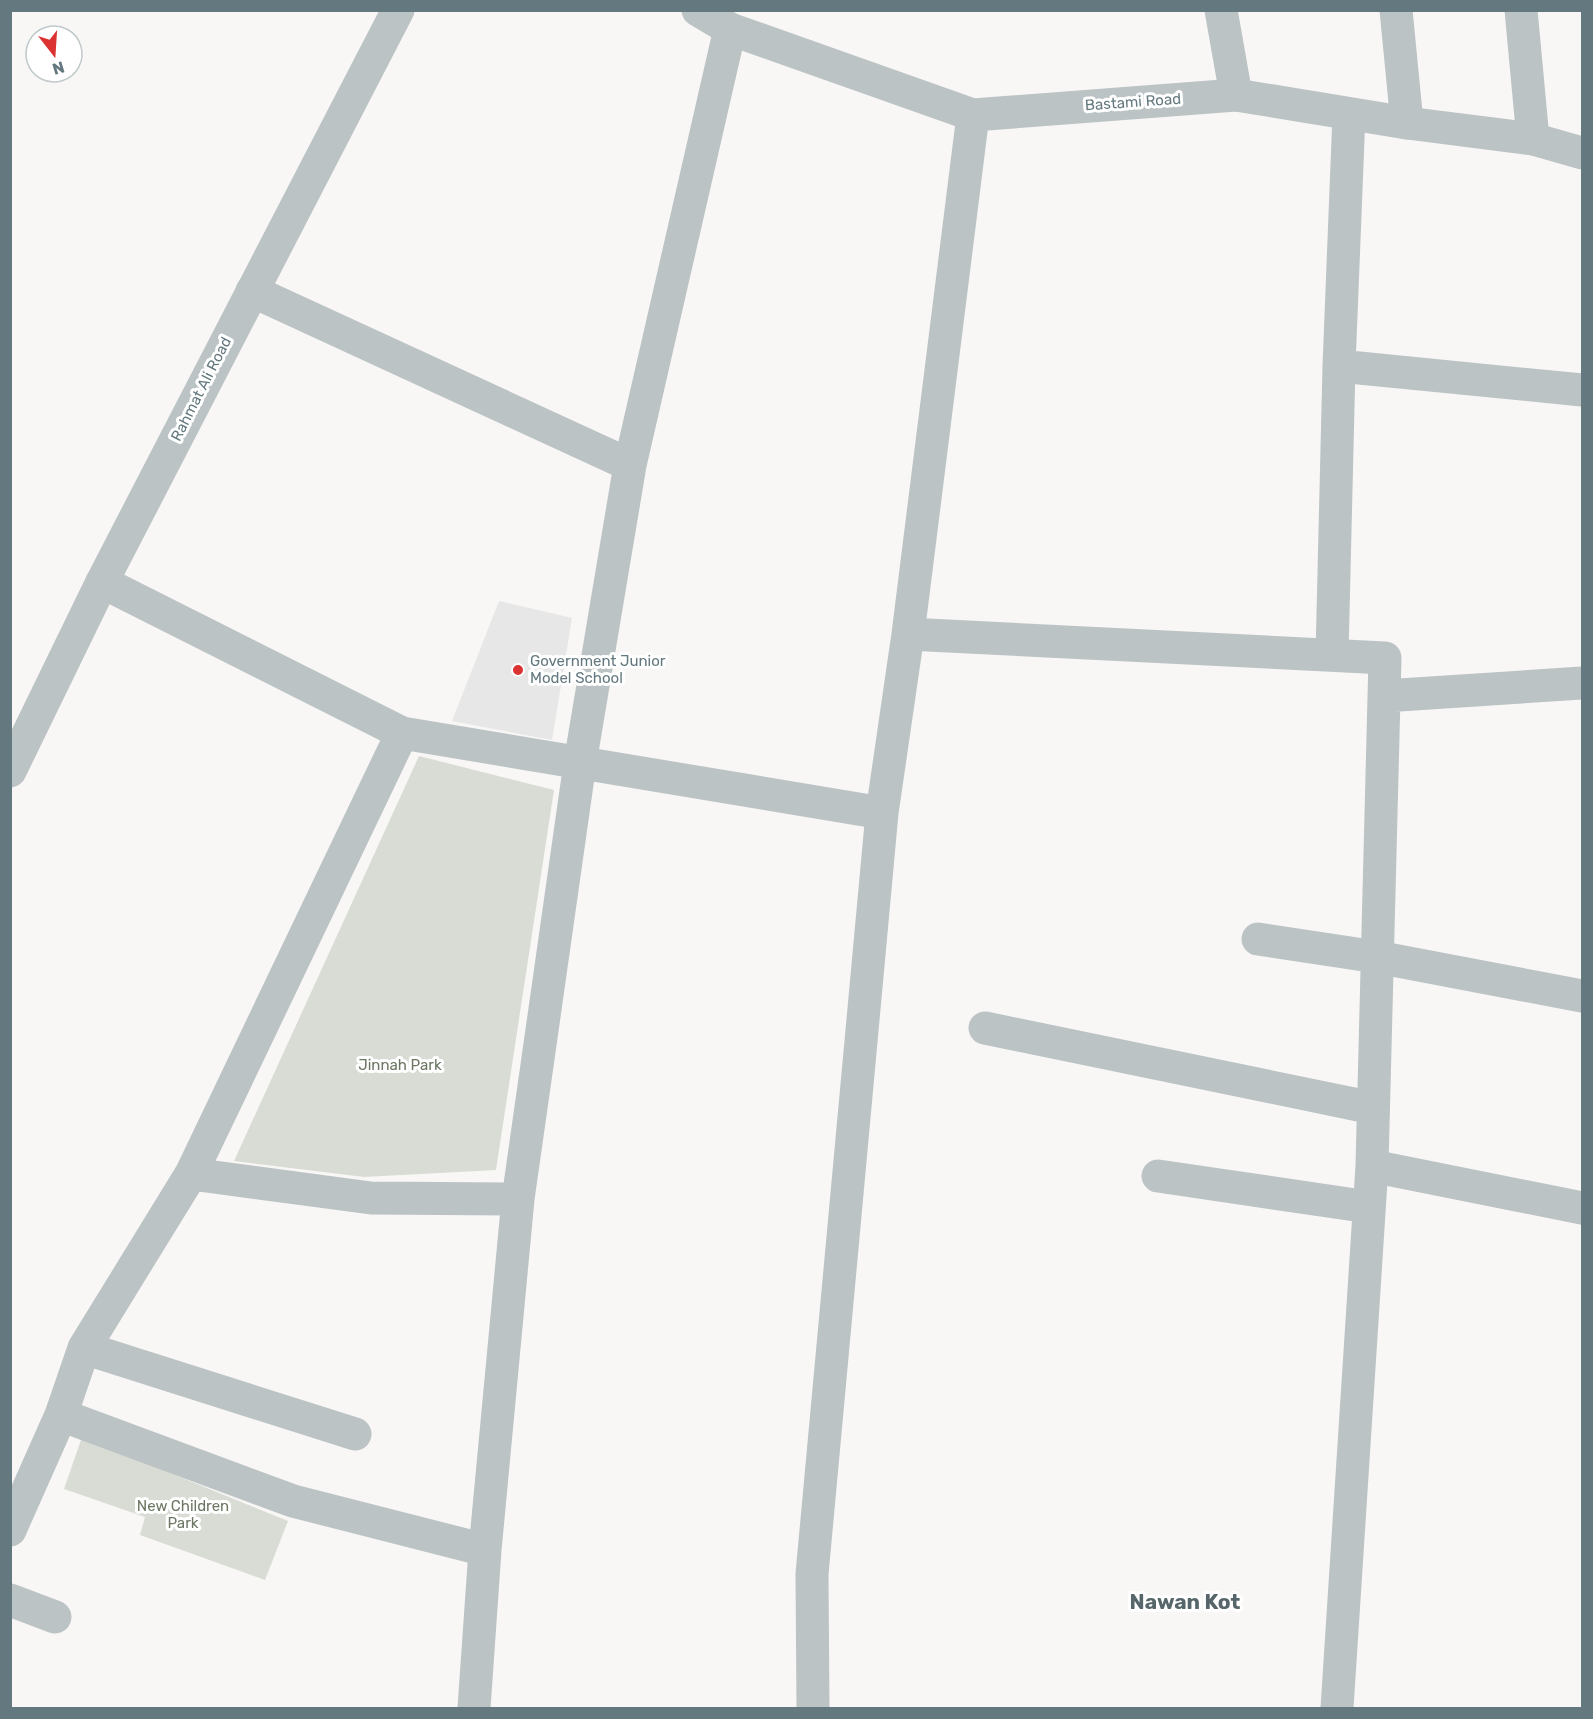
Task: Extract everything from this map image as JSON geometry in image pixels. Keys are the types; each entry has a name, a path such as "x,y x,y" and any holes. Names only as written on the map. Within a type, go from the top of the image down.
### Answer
{"street":[{"name":"Rahmat Ali Road","path":"10,771 102,582 398,10"},
{"name":"Bastami Road","path":"698,10 730,29 973,115 1236,95 1407,123 1533,139 1582,153"},
{"path":"1221,10 1236,95"},
{"path":"1396,10 1407,123"},
{"path":"1521,10 1533,139"},
{"path":"474,1708 485,1550 518,1198 580,764 630,465 730,29"},
{"path":"1332,655 1339,366 1349,114"},
{"path":"813,1708 812,1574 882,813 908,634 973,115"},
{"path":"252,291 630,465"},
{"path":"1339,366 1582,390"},
{"path":"102,582 402,733 882,813"},
{"path":"908,634 1385,658 1372,1166 1337,1708"},
{"path":"1384,696 1582,683"},
{"path":"10,1530 61,1415 84,1348 191,1174 402,733"},
{"path":"1258,939 1377,957 1582,996"},
{"path":"985,1028 1373,1108"},
{"path":"1372,1166 1582,1208"},
{"path":"191,1174 371,1198 518,1198"},
{"path":"1158,1176 1369,1207"},
{"path":"84,1348 355,1434"},
{"path":"61,1415 292,1501 485,1550"},
{"path":"10,1600 56,1617"}],"shaded area":[{"name":"Government Junior Model School","path":"499,601 572,618 552,740 452,721"}],"green space":[{"name":"Jinnah Park","path":"419,756 554,790 496,1170 364,1177 234,1161"},
{"name":"New Children Park","path":"82,1437 288,1521 265,1580 140,1535 145,1517 64,1489"}],"place":[{"name":"Government Junior Model School","path":"518,670"}],"district":[{"name":"Nawan Kot","path":"1185,1602"}]}
